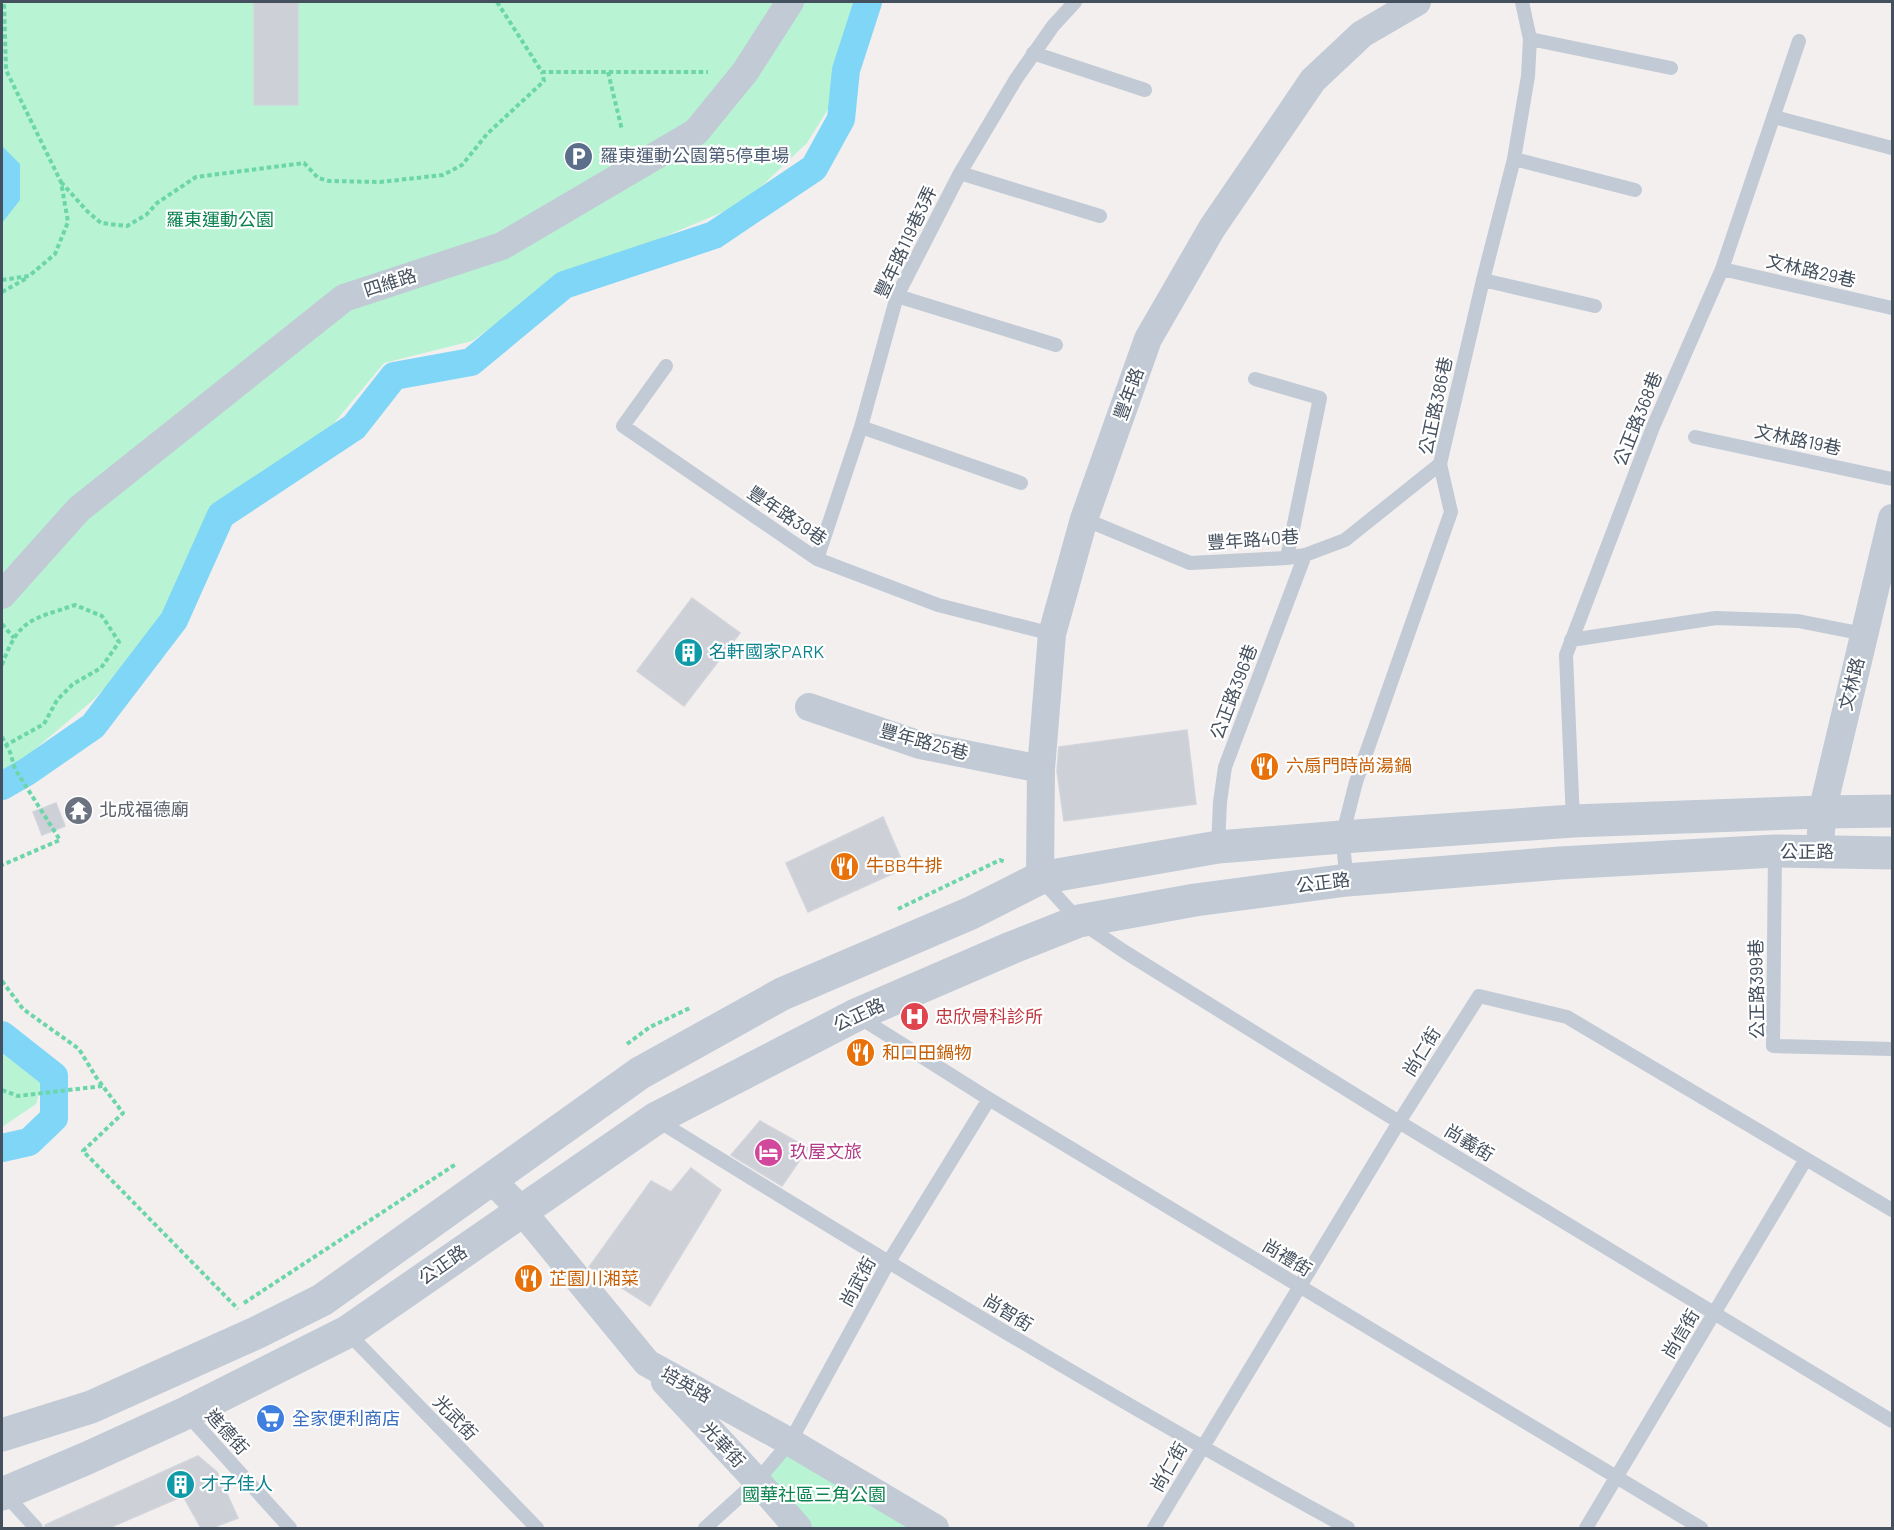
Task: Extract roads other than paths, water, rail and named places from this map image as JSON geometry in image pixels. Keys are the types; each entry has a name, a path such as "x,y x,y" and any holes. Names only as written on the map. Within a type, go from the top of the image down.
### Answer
{"street":[{"name":"四維路","path":"2,595 79,508 344,298 502,246 696,132 745,72 790,2"},
{"name":"豐年路","path":"1040,878 1041,768 1052,634 1084,519 1149,339 1212,228 1313,80 1362,34 1417,2"},
{"name":"文林路","path":"1820,852 1822,812 1893,518"},
{"name":"豐年路25巷","path":"809,707 920,745 1041,768"},
{"path":"2,1436 91,1407 258,1332 322,1300 640,1073 782,994 971,913 1040,878 1218,847 1342,837 1574,821 1822,812 1893,812"},
{"name":"公正路","path":"3,1493 186,1413 347,1332 655,1119 856,1015 1079,921 1195,900 1347,880 1560,862 1775,851 1893,853"},
{"name":"培英路","path":"491,1179 522,1211 647,1363 790,1442 935,1528"},
{"name":"光華街","path":"647,1363 798,1528"}],"lane":[{"name":"豐年路119巷3弄","path":"817,559 861,427 897,296 960,172 1033,53 1074,2"},
{"name":"公正路386巷","path":"1347,880 1342,837 1356,782 1450,512 1440,464 1514,159 1528,76 1530,39 1522,2"},
{"path":"1530,39 1671,68"},
{"name":"公正路368巷","path":"1574,821 1566,655 1653,427 1722,269 1799,41"},
{"path":"1033,53 1145,90"},
{"path":"1774,117 1893,148"},
{"path":"1514,159 1635,190"},
{"path":"960,172 1100,216"},
{"name":"文林路29巷","path":"1722,269 1893,308"},
{"path":"1483,280 1595,306"},
{"path":"897,296 1056,345"},
{"name":"豐年路39巷","path":"666,366 623,426 817,559 938,605 1052,634"},
{"path":"1255,379 1320,398 1287,558"},
{"path":"861,427 1021,483"},
{"name":"文林路19巷","path":"1695,436 1893,479"},
{"name":"豐年路40巷","path":"1084,519 1190,562 1287,558 1305,555 1345,540 1440,464"},
{"name":"公正路396巷","path":"1218,847 1220,802 1225,767 1305,555"},
{"path":"1571,640 1716,618 1798,621 1864,634"},
{"name":"公正路399巷","path":"1775,851 1773,1046 1893,1049"},
{"name":"尚義街","path":"1040,878 1079,921 1125,952 1399,1122 1893,1421"},
{"name":"尚仁街","path":"1154,1528 1399,1122 1479,996 1567,1017 1893,1210"},
{"name":"尚禮街","path":"856,1015 989,1099 1701,1528"},
{"name":"尚武街","path":"705,1528 757,1481 790,1442 888,1263 989,1099"},
{"name":"尚智街","path":"655,1119 888,1263 1201,1448 1348,1528"},
{"name":"尚信街","path":"1586,1528 1806,1159"},
{"name":"光武街","path":"347,1332 537,1528"},
{"name":"進德街","path":"186,1413 291,1528"},
{"path":"3,1493 36,1528"}],"water":[{"path":"2,146 20,164 20,200 2,223"}],"waterway":[{"path":"2,786 93,726 174,620 221,515 354,427 394,376 471,362 564,285 714,235 814,168 841,119 846,70 868,2"},
{"path":"2,1035 54,1076 54,1118 29,1142 2,1148"}],"place":[{"name":"羅東運動公園第5停車場","path":"579,156"},
{"name":"名軒國家PARK","path":"688,652"},
{"name":"六扇門時尚湯鍋","path":"1265,766"},
{"name":"北成福德廟","path":"78,810"},
{"name":"牛BB牛排","path":"845,866"},
{"name":"忠欣骨科診所","path":"914,1017"},
{"name":"和口田鍋物","path":"861,1053"},
{"name":"玖屋文旅","path":"769,1152"},
{"name":"芷園川湘菜","path":"528,1279"},
{"name":"全家便利商店","path":"271,1419"},
{"name":"才子佳人","path":"180,1484"}],"park label":[{"name":"羅東運動公園","path":"220,220"},
{"name":"國華社區三角公園","path":"814,1495"}]}
